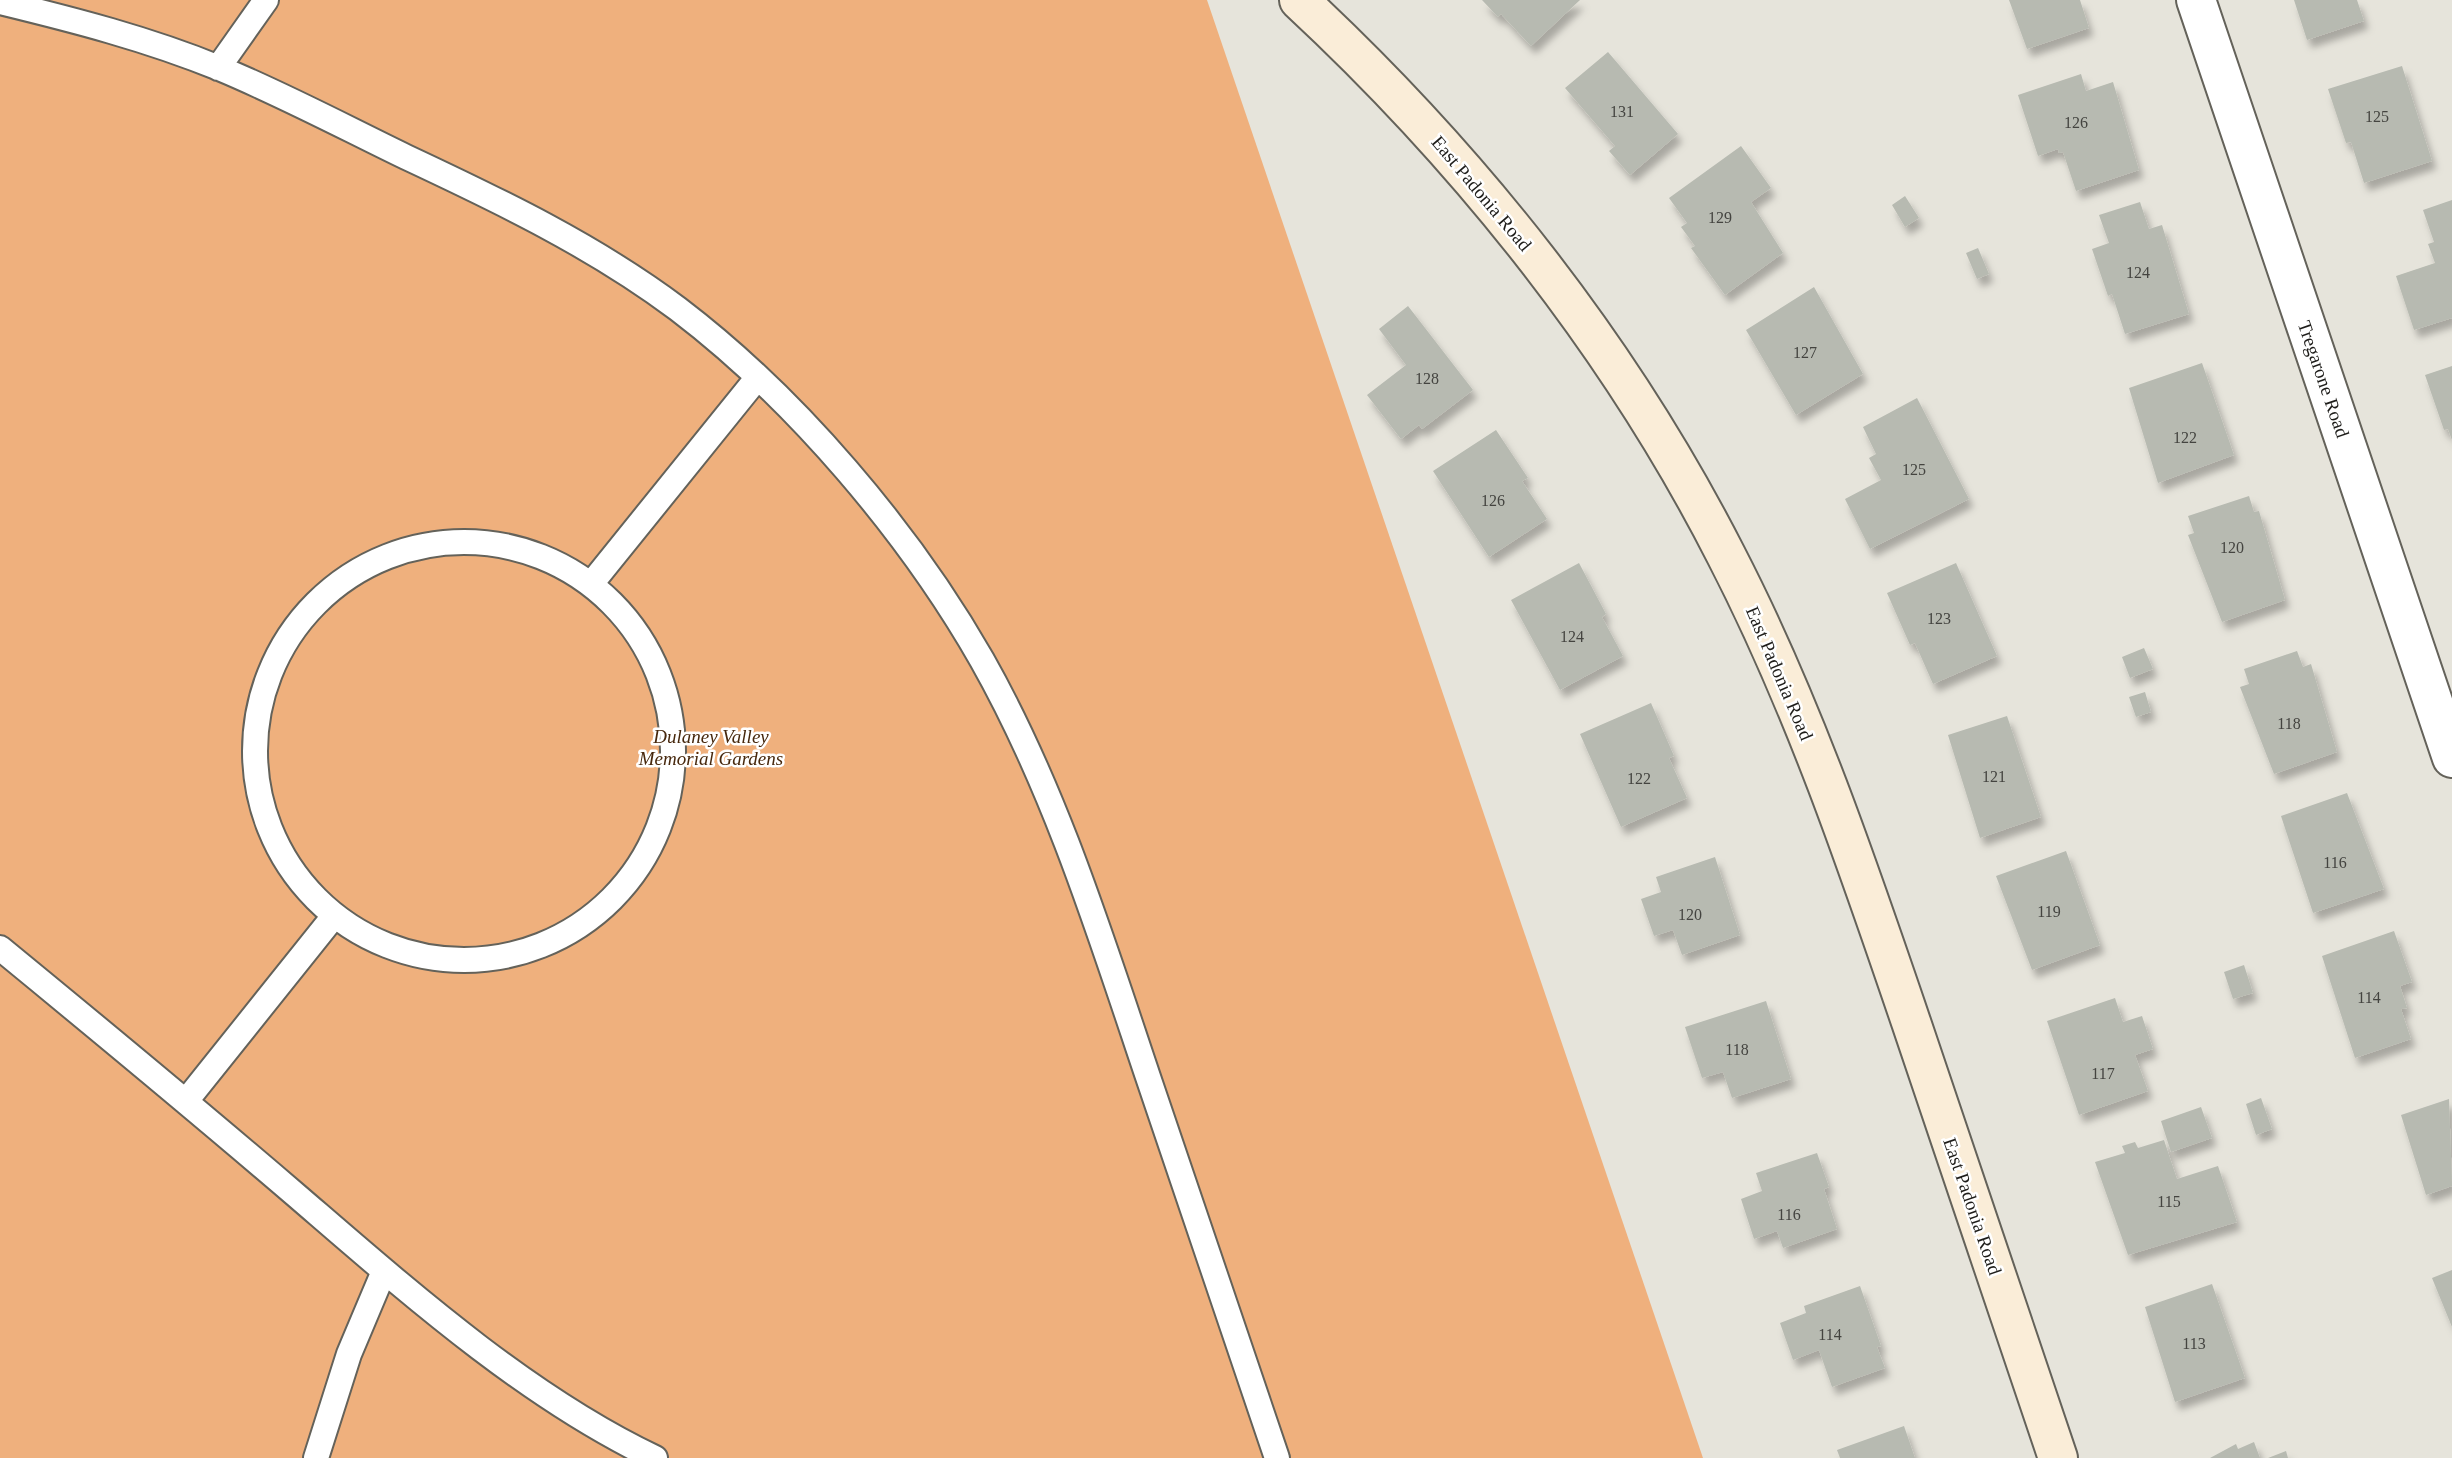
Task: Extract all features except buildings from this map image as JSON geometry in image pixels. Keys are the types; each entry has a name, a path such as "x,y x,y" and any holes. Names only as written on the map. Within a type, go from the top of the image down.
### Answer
{"street":[{"name":"East Padonia Road","path":"1299,0 1416,116 1476,182 1536,258 1671,454 1725,551 1796,704 1850,842 2058,1458"},
{"name":"Tregarone Road","path":"2196,0 2452,758"}],"lane":[{"path":"218,68 266,0"},
{"path":"0,2 100,26 218,68 505,203 603,257 679,310 758,377 856,481 925,570 982,662 1033,765 1087,898 1278,1458"},
{"path":"592,584 758,377"},
{"path":"486,542 543,556 592,584 636,631 663,685 673,740 670,790 655,838 632,876 598,912 551,942 499,958 430,958 377,942 334,916 289,866 264,815 255,768 256,720 269,672 292,630 327,590 373,561 428,543 486,542"},
{"path":"186,1101 334,916"},
{"path":"0,948 186,1101 384,1271 515,1375 655,1458"},
{"path":"316,1458 349,1354 384,1271"}],"green space":[{"name":"Dulaney Valley Memorial Gardens","path":"0,0 1207,0 1703,1458 0,1458"}]}
